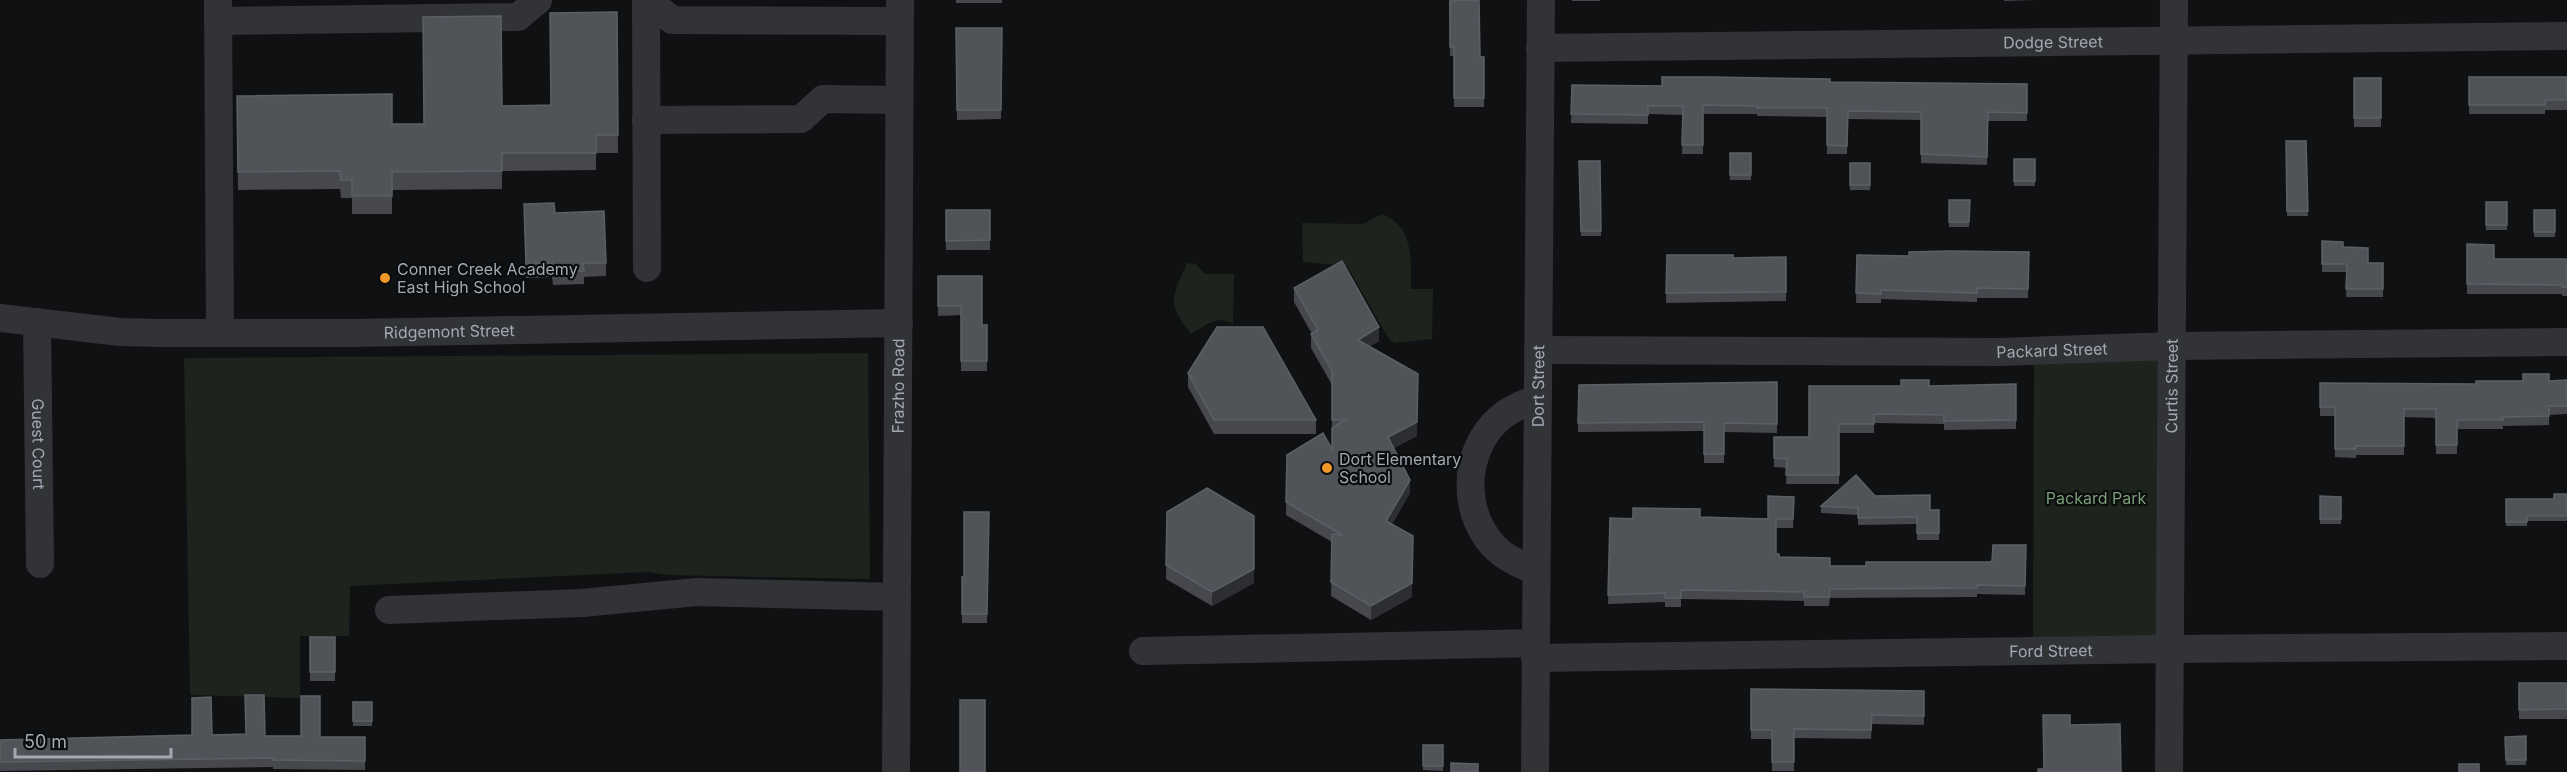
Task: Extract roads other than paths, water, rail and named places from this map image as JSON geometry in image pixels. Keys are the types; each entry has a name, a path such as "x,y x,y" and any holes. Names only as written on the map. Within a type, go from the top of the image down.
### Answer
{"street":[{"path":"220,333 218,10 519,17 538,0"},
{"path":"647,0 672,20 899,11"},
{"path":"647,0 648,268"},
{"name":"Dort Street","path":"1535,772 1540,0"},
{"name":"Curtis Street","path":"2169,772 2174,0"},
{"name":"Frazho Road","path":"896,772 899,11"},
{"name":"Dodge Street","path":"1540,48 2567,36"},
{"path":"646,120 801,119 823,99 899,100"},
{"name":"Ridgemont Street","path":"0,318 120,332 220,333 899,323"},
{"name":"Guest Court","path":"37,322 40,564"},
{"name":"Packard Street","path":"1538,350 1999,352 2173,346 2567,342"},
{"path":"1536,571 1516,563 1499,551 1485,535 1475,516 1470,495 1470,474 1475,453 1485,434 1500,418 1518,406 1538,399"},
{"path":"389,610 582,603 697,592 897,597"},
{"name":"Ford Street","path":"1143,651 2567,646"}],"place":[{"name":"Conner Creek Academy East High School","path":"385,278"},
{"name":"Dort Elementary School","path":"1327,468"}],"park label":[{"name":"Packard Park","path":"2096,498"}]}
